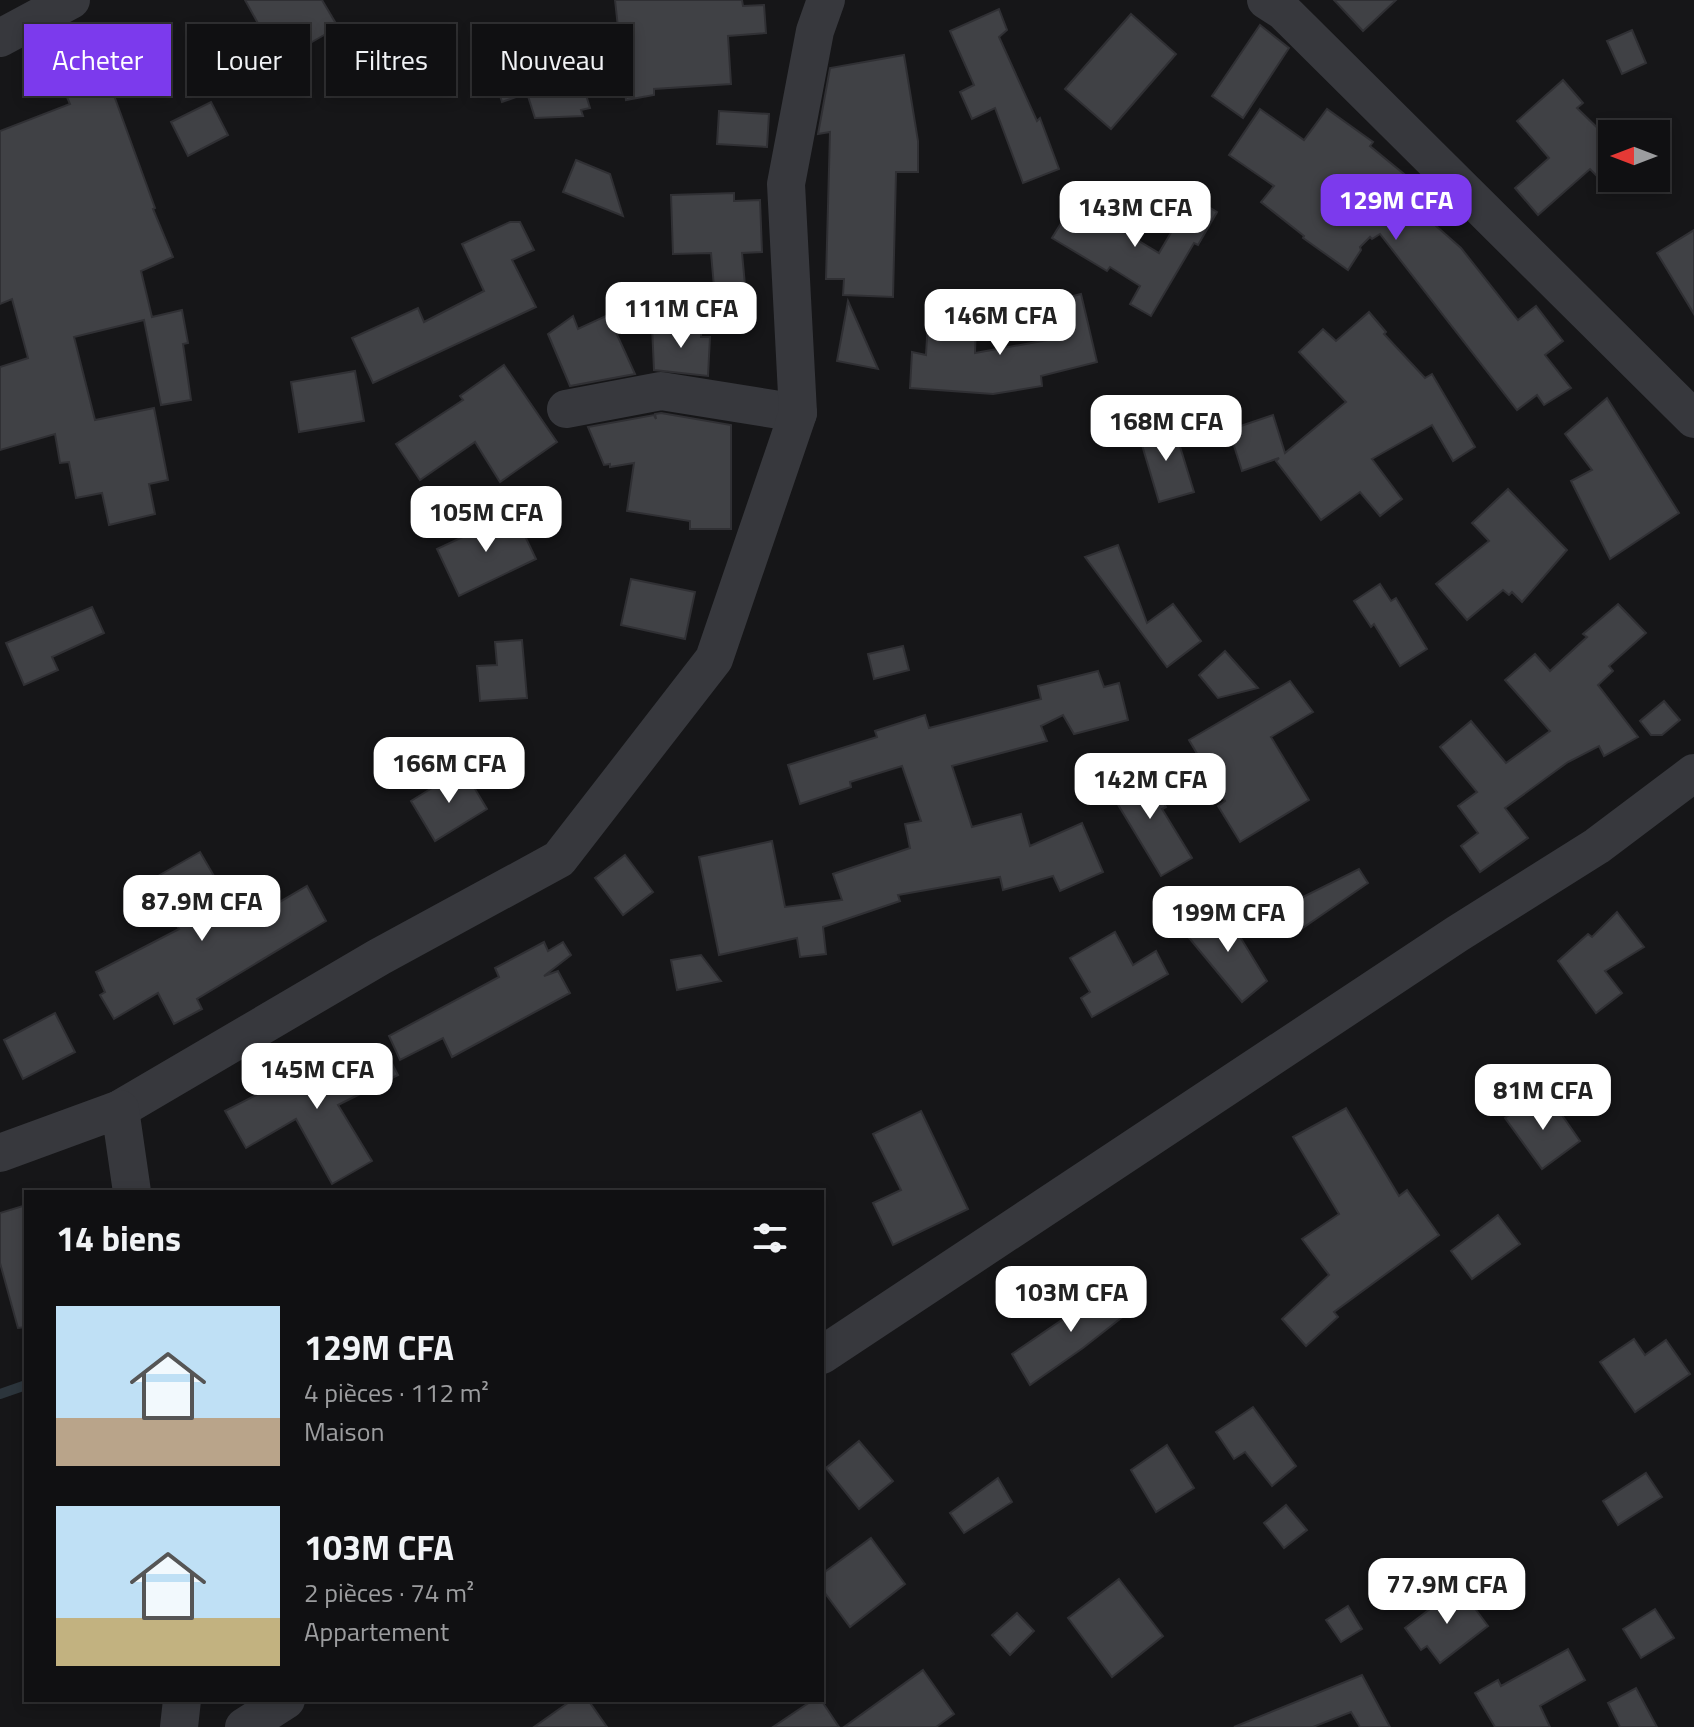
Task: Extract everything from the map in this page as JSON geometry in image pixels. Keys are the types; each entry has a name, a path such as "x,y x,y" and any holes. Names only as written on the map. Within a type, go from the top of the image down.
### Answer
{"street":[{"path":"0,38 71,0"},
{"path":"0,1153 120,1109 379,957 559,859 714,659 798,413 786,184 815,31 826,0"},
{"path":"1266,0 1283,11 1694,419"},
{"path":"566,409 661,391 798,413"},
{"path":"824,1354 1457,934 1597,846 1694,773"},
{"path":"120,1109 132,1190"},
{"path":"179,1727 182,1702"},
{"path":"244,1727 283,1702"}],"building":[{"path":"245,0 322,0 336,24 326,24 326,34 310,43 310,24 258,24"},
{"path":"615,0 742,0 743,6 764,5 766,33 728,36 731,84 654,89 654,95 626,100 626,96 633,96 633,24 618,24"},
{"path":"1334,0 1396,0 1363,31"},
{"path":"999,9 1007,30 999,37 1037,121 1040,118 1059,169 1023,183 995,108 972,119 960,92 974,85 950,31"},
{"path":"1131,14 1176,54 1111,129 1065,89"},
{"path":"1260,25 1289,48 1243,118 1212,96"},
{"path":"1632,30 1646,63 1622,74 1607,41"},
{"path":"904,55 918,141 918,172 896,172 893,297 843,295 844,279 826,279 830,132 818,134 830,68"},
{"path":"1563,80 1583,103 1577,108 1598,128 1598,177 1590,169 1538,215 1515,188 1549,158 1517,121"},
{"path":"66,96 114,96 173,257 141,271 152,317 182,310 188,343 183,344 191,400 161,405 144,320 74,337 95,420 154,408 168,480 149,484 155,514 109,525 102,493 76,498 69,462 60,463 55,434 0,450 0,367 28,358 12,299 0,304 0,131 70,104"},
{"path":"500,96 519,96 502,102"},
{"path":"528,96 586,96 590,108 581,110 583,116 535,118"},
{"path":"211,102 228,135 188,156 171,122"},
{"path":"1260,109 1304,140 1327,109 1373,142 1370,146 1404,174 1393,188 1461,248 1518,320 1536,306 1563,341 1545,355 1571,388 1544,405 1537,395 1517,410 1380,234 1372,239 1370,237 1360,247 1348,270 1303,238 1261,202 1274,186 1229,155"},
{"path":"719,111 769,114 767,147 717,144"},
{"path":"576,160 610,174 623,216 563,192"},
{"path":"734,193 734,201 760,200 762,252 742,253 745,285 714,287 711,253 673,254 671,195"},
{"path":"1192,197 1217,212 1198,245 1194,243 1151,316 1130,304 1140,286 1110,267 1107,271 1052,238 1074,202 1159,253"},
{"path":"510,222 520,222 534,250 512,260 536,307 373,383 352,338 418,308 424,322 484,291 462,244"},
{"path":"1694,230 1694,314 1657,253"},
{"path":"1081,294 1097,362 1041,376 1042,386 993,394 910,388 912,352 926,355 928,321 976,324 975,353 1065,337 1057,300"},
{"path":"848,301 878,369 837,361"},
{"path":"1369,312 1386,332 1384,334 1425,378 1432,374 1475,447 1453,461 1432,425 1372,459 1402,499 1380,516 1360,492 1321,520 1276,461 1279,458 1242,471 1229,430 1273,415 1285,453 1346,402 1299,352 1323,329 1336,341"},
{"path":"608,315 635,374 570,386 548,334 573,316 578,329"},
{"path":"652,326 701,327 701,337 710,337 708,376 654,370"},
{"path":"504,365 557,442 500,482 475,442 420,480 396,444 463,400 460,396"},
{"path":"355,371 364,421 299,432 291,382"},
{"path":"1607,398 1679,513 1610,559 1571,481 1592,470 1565,434"},
{"path":"655,414 731,425 731,529 690,529 690,521 627,511 634,463 604,465 588,427 654,415 656,419"},
{"path":"1173,424 1194,492 1159,502 1139,435"},
{"path":"1508,489 1567,550 1522,602 1512,592 1509,595 1503,590 1467,620 1436,584 1489,541 1472,523"},
{"path":"514,513 536,559 459,596 437,549"},
{"path":"1118,545 1147,623 1173,604 1201,641 1167,667 1085,557"},
{"path":"631,579 695,592 685,639 621,625"},
{"path":"1380,584 1391,601 1396,598 1427,649 1400,666 1374,624 1371,627 1354,601"},
{"path":"1618,604 1646,633 1609,666 1613,671 1598,685 1638,737 1604,756 1599,746 1568,762 1505,808 1528,838 1480,872 1461,846 1478,833 1458,806 1477,792 1440,747 1471,721 1506,763 1550,731 1505,680 1535,654 1550,671 1587,637 1583,634"},
{"path":"92,607 104,633 52,657 58,670 24,685 6,643"},
{"path":"522,640 527,698 480,701 477,666 497,665 495,642"},
{"path":"903,646 909,670 874,679 868,654"},
{"path":"1225,651 1258,688 1218,698 1199,675"},
{"path":"1098,671 1104,687 1119,683 1128,720 1074,734 1063,715 1041,726 1047,741 952,766 972,827 1021,814 1030,846 1082,823 1103,872 1060,891 1053,876 1003,890 1000,877 898,895 900,901 823,927 826,954 800,957 797,938 719,955 699,857 772,841 785,907 842,900 833,874 910,848 905,824 921,821 902,766 850,782 851,787 800,804 788,765 877,737 875,731 925,715 929,728 1041,699 1038,686"},
{"path":"1290,681 1313,712 1271,737 1309,800 1240,842 1218,806 1225,801 1189,740"},
{"path":"1664,701 1680,720 1662,735 1651,735 1640,721"},
{"path":"1143,768 1166,807 1162,809 1192,858 1161,876 1108,788"},
{"path":"463,769 487,809 435,841 411,801"},
{"path":"200,852 242,924 307,886 326,921 197,999 202,1009 174,1024 158,993 114,1019 100,995 105,992 96,972 179,929 151,880"},
{"path":"625,855 653,892 623,915 595,878"},
{"path":"1359,869 1368,883 1294,934 1279,909"},
{"path":"1223,909 1267,981 1242,1002 1185,933"},
{"path":"1617,912 1644,947 1605,971 1622,993 1596,1013 1558,961 1588,934 1592,937"},
{"path":"1115,932 1133,965 1156,951 1168,974 1092,1017 1081,998 1090,992 1070,958"},
{"path":"544,942 548,951 563,942 571,955 544,976 558,971 570,993 452,1057 443,1038 400,1060 389,1036 499,977 495,968"},
{"path":"701,955 721,981 677,990 671,960"},
{"path":"55,1013 75,1052 23,1079 4,1040"},
{"path":"383,1046 398,1075 338,1105 372,1161 332,1184 296,1119 246,1148 225,1111 315,1065 320,1075"},
{"path":"1530,1100 1539,1111 1552,1101 1580,1141 1542,1169 1505,1118"},
{"path":"1346,1108 1399,1196 1407,1190 1439,1235 1334,1312 1338,1317 1306,1346 1282,1319 1329,1275 1302,1239 1339,1214 1293,1137"},
{"path":"921,1111 968,1209 893,1245 873,1203 901,1190 873,1134"},
{"path":"24,1206 24,1327 18,1328 0,1263 0,1213"},
{"path":"1498,1215 1520,1244 1472,1279 1451,1251"},
{"path":"1107,1281 1130,1311 1030,1385 1012,1354 1088,1302 1085,1298"},
{"path":"1634,1339 1645,1355 1666,1340 1690,1374 1635,1412 1600,1362"},
{"path":"1253,1407 1296,1466 1272,1486 1245,1452 1234,1459 1216,1432"},
{"path":"859,1441 893,1481 859,1509 826,1468"},
{"path":"1167,1445 1194,1488 1156,1512 1131,1470"},
{"path":"1646,1473 1662,1497 1618,1525 1603,1501"},
{"path":"998,1478 1012,1502 964,1533 950,1513"},
{"path":"1286,1505 1307,1530 1284,1548 1264,1523"},
{"path":"871,1538 905,1584 850,1627 824,1592 824,1573"},
{"path":"1119,1579 1163,1636 1112,1677 1068,1618"},
{"path":"1459,1587 1488,1626 1440,1663 1427,1646 1421,1650 1405,1628"},
{"path":"1348,1606 1362,1629 1341,1642 1326,1620"},
{"path":"1655,1609 1674,1638 1641,1658 1623,1629"},
{"path":"1017,1613 1034,1631 1010,1655 992,1635"},
{"path":"1568,1649 1585,1680 1540,1706 1550,1727 1495,1727 1475,1693 1498,1680 1501,1686"},
{"path":"923,1670 954,1714 936,1727 844,1727"},
{"path":"1362,1675 1390,1727 1360,1727 1351,1712 1313,1727 1234,1727"},
{"path":"1636,1688 1657,1727 1620,1727 1608,1703"},
{"path":"569,1702 589,1702 607,1727 534,1727"},
{"path":"810,1702 822,1702 839,1727 773,1727"}],"waterway":[{"path":"0,1394 24,1386"}]}
